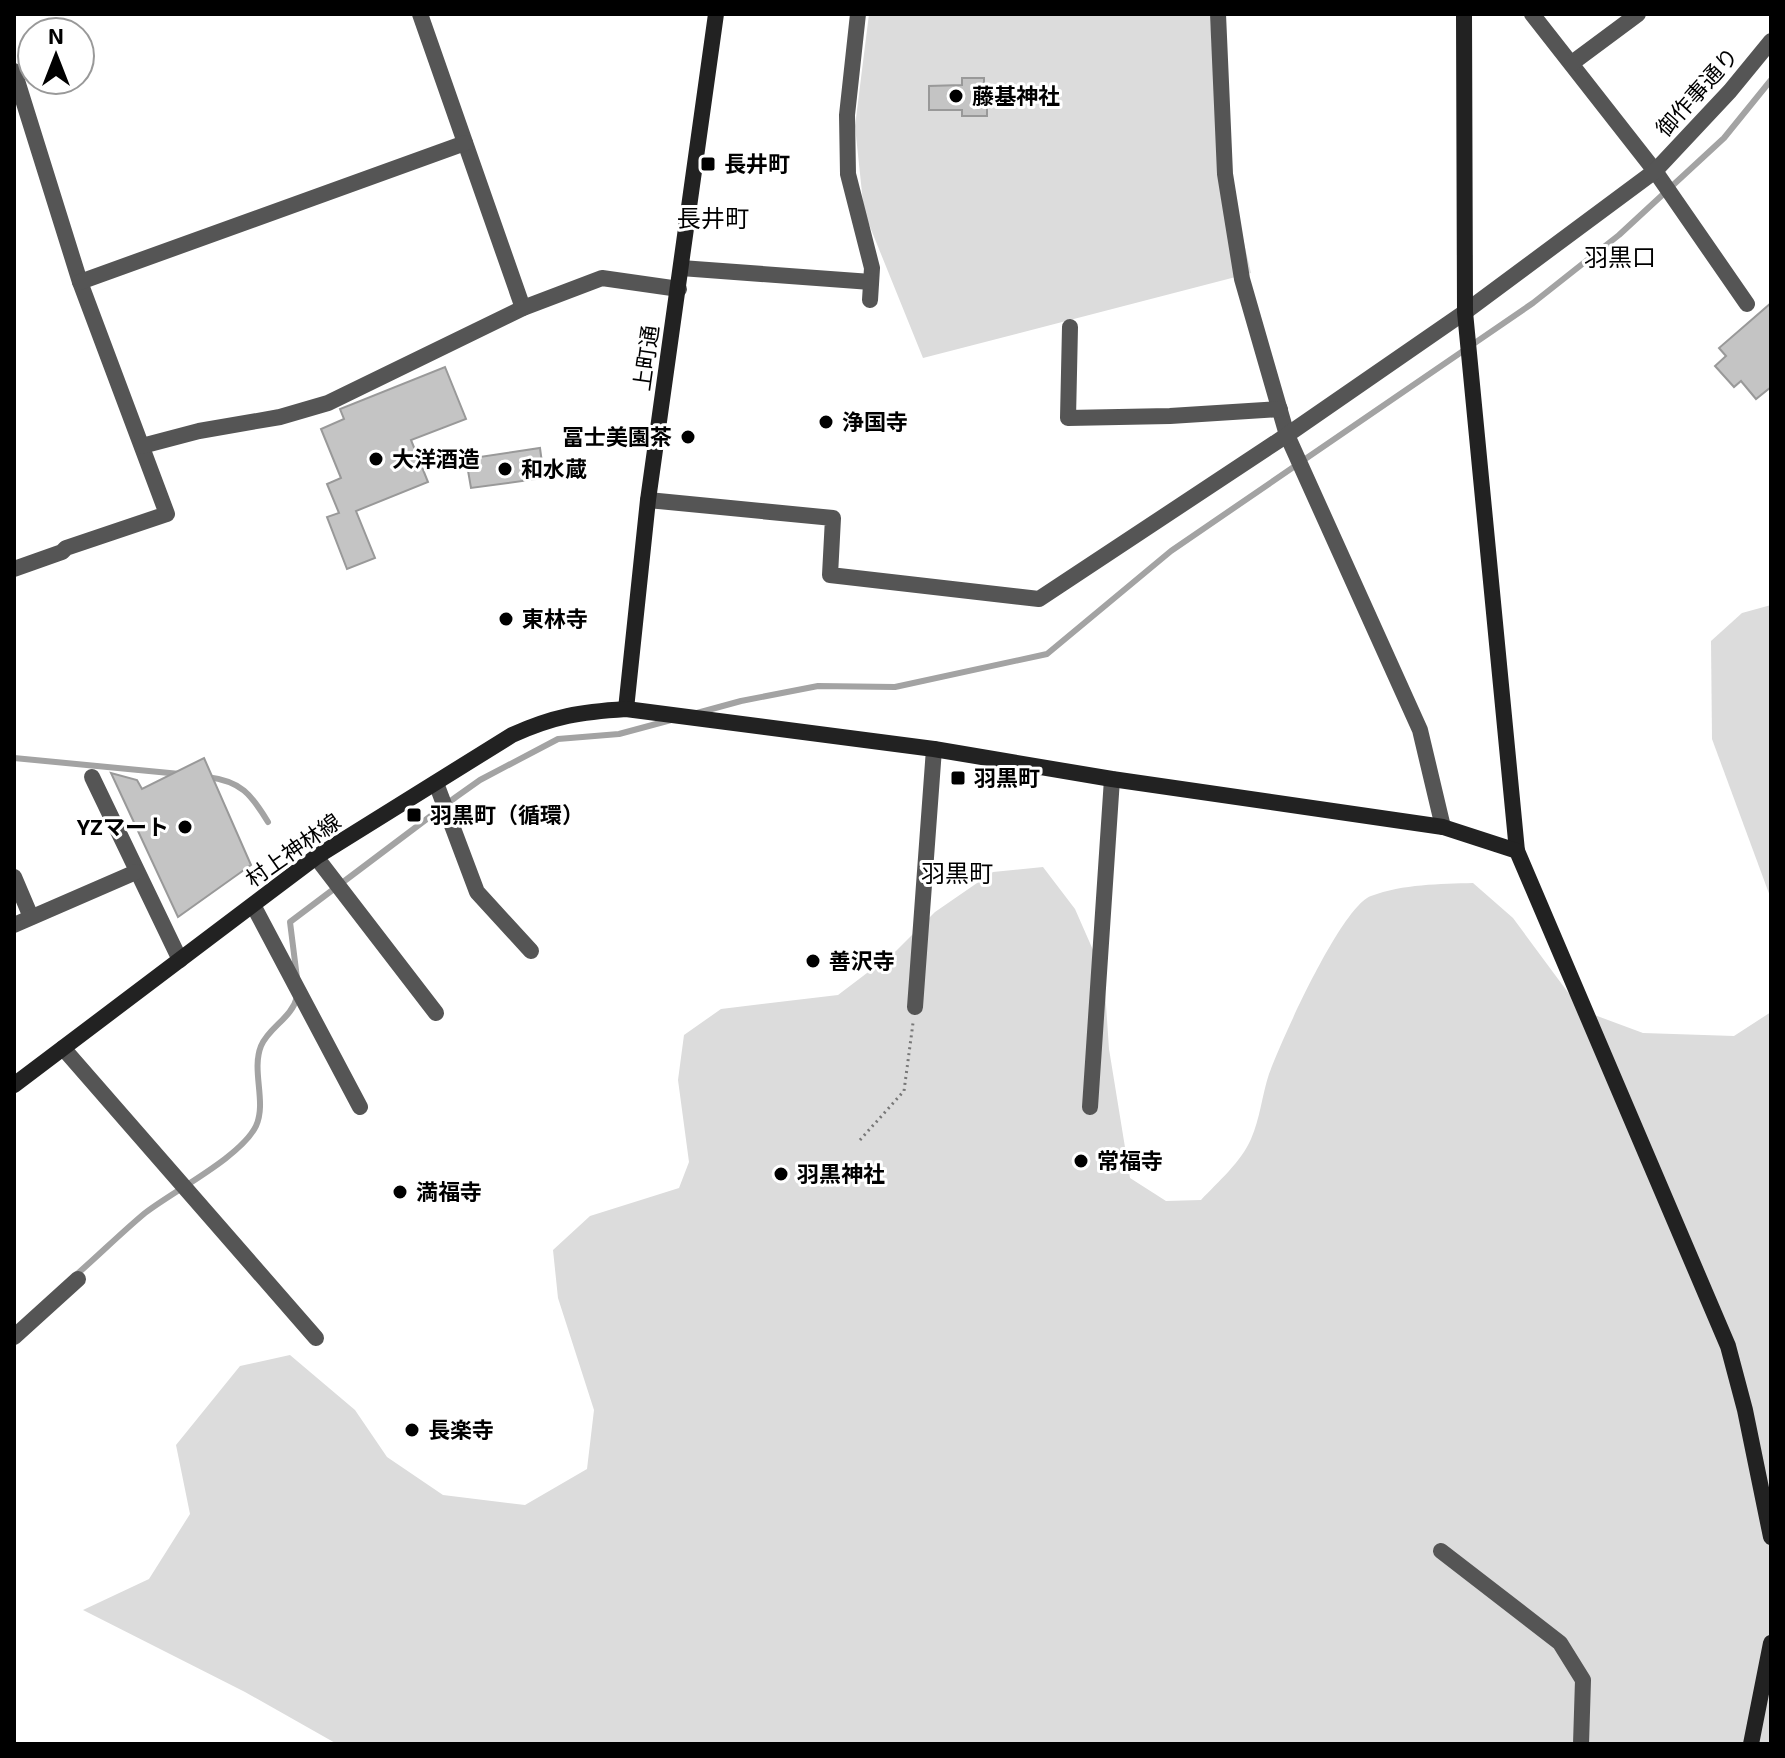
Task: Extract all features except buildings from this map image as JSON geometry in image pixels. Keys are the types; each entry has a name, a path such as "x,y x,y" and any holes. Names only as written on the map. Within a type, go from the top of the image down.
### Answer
{"street":[{"path":"420,14 523,308"},
{"name":"上町通","path":"626,709 648,500 716,14"},
{"path":"858,14 847,115 848,174 872,268 870,300"},
{"path":"1218,14 1225,174 1242,279 1287,435 1420,730 1443,827"},
{"path":"1464,14 1465,312 1517,851 1728,1346 1745,1410 1771,1537"},
{"path":"1532,14 1655,171 1747,304"},
{"path":"1572,63 1638,14"},
{"name":"御作事通り","path":"648,500 833,518 830,575 1039,599 1287,435 1465,312 1655,171 1730,91 1771,41"},
{"path":"14,71 80,282 167,514 14,569"},
{"path":"80,282 465,143"},
{"path":"681,268 871,282"},
{"path":"142,446 199,431 280,417 328,403 523,308 602,278 679,289"},
{"path":"1070,327 1068,418 1280,409"},
{"name":"村上神林線","path":"14,1085 316,857 512,735 546,720 579,712 626,709 934,749 1112,779 1443,827 1517,851"},
{"path":"915,1007 934,749"},
{"path":"92,777 180,960"},
{"path":"1090,1107 1112,779"},
{"path":"436,783 477,892 531,951"},
{"path":"316,857 436,1013"},
{"path":"14,925 136,872"},
{"path":"14,877 31,917"},
{"path":"253,905 360,1107"},
{"path":"63,1048 316,1338"},
{"path":"14,1337 78,1279"},
{"path":"1441,1551 1560,1643 1583,1680 1581,1744"},
{"path":"1751,1744 1771,1643"}],"path":[{"path":"860,1140 904,1091 915,1007"}],"shaded area":[{"path":"869,14 1210,14 1217,126 1251,273 923,358 864,212 855,126"},
{"path":"1771,605 1771,899 1712,739 1711,641 1742,613"},
{"path":"1043,867 1075,909 1104,975 1109,1049 1130,1178 1166,1201 1201,1200 1241,1156 1254,1131 1276,1057 1313,977 1358,905 1383,892 1422,885 1473,883 1513,918 1581,1010 1643,1033 1734,1036 1771,1012 1771,1744 337,1744 245,1692 83,1610 149,1579 190,1514 176,1445 240,1366 290,1355 355,1410 387,1457 443,1495 525,1505 587,1469 594,1410 558,1298 553,1250 590,1216 679,1188 689,1162 678,1080 684,1035 721,1009 838,995 896,951 935,912 993,872"}],"waterway":[{"path":"697,713 818,686 895,687 1047,654 1171,551 1533,303 1619,235 1724,138 1771,80"},
{"path":"297,978 290,922 480,780 558,739 619,734 671,720"},
{"path":"14,758 180,774"},
{"path":"207,777 244,790 268,822"},
{"path":"76,1275 145,1213 222,1161 248,1138 259,1117 258,1056 261,1046 290,1011 297,997"}],"place":[{"name":"藤基神社","path":"956,96"},
{"name":"長井町","path":"708,164"},
{"name":"浄国寺","path":"826,422"},
{"name":"冨士美園茶","path":"688,437"},
{"name":"大洋酒造","path":"376,459"},
{"name":"和水蔵","path":"505,469"},
{"name":"東林寺","path":"506,619"},
{"name":"羽黒町","path":"958,778"},
{"name":"羽黒町（循環）","path":"414,815"},
{"name":"YZマート","path":"185,827"},
{"name":"善沢寺","path":"813,961"},
{"name":"常福寺","path":"1081,1161"},
{"name":"羽黒神社","path":"781,1174"},
{"name":"満福寺","path":"400,1192"},
{"name":"長楽寺","path":"412,1430"}],"district":[{"name":"長井町","path":"713,219"},
{"name":"羽黒口","path":"1620,258"},
{"name":"羽黒町","path":"957,874"}]}
